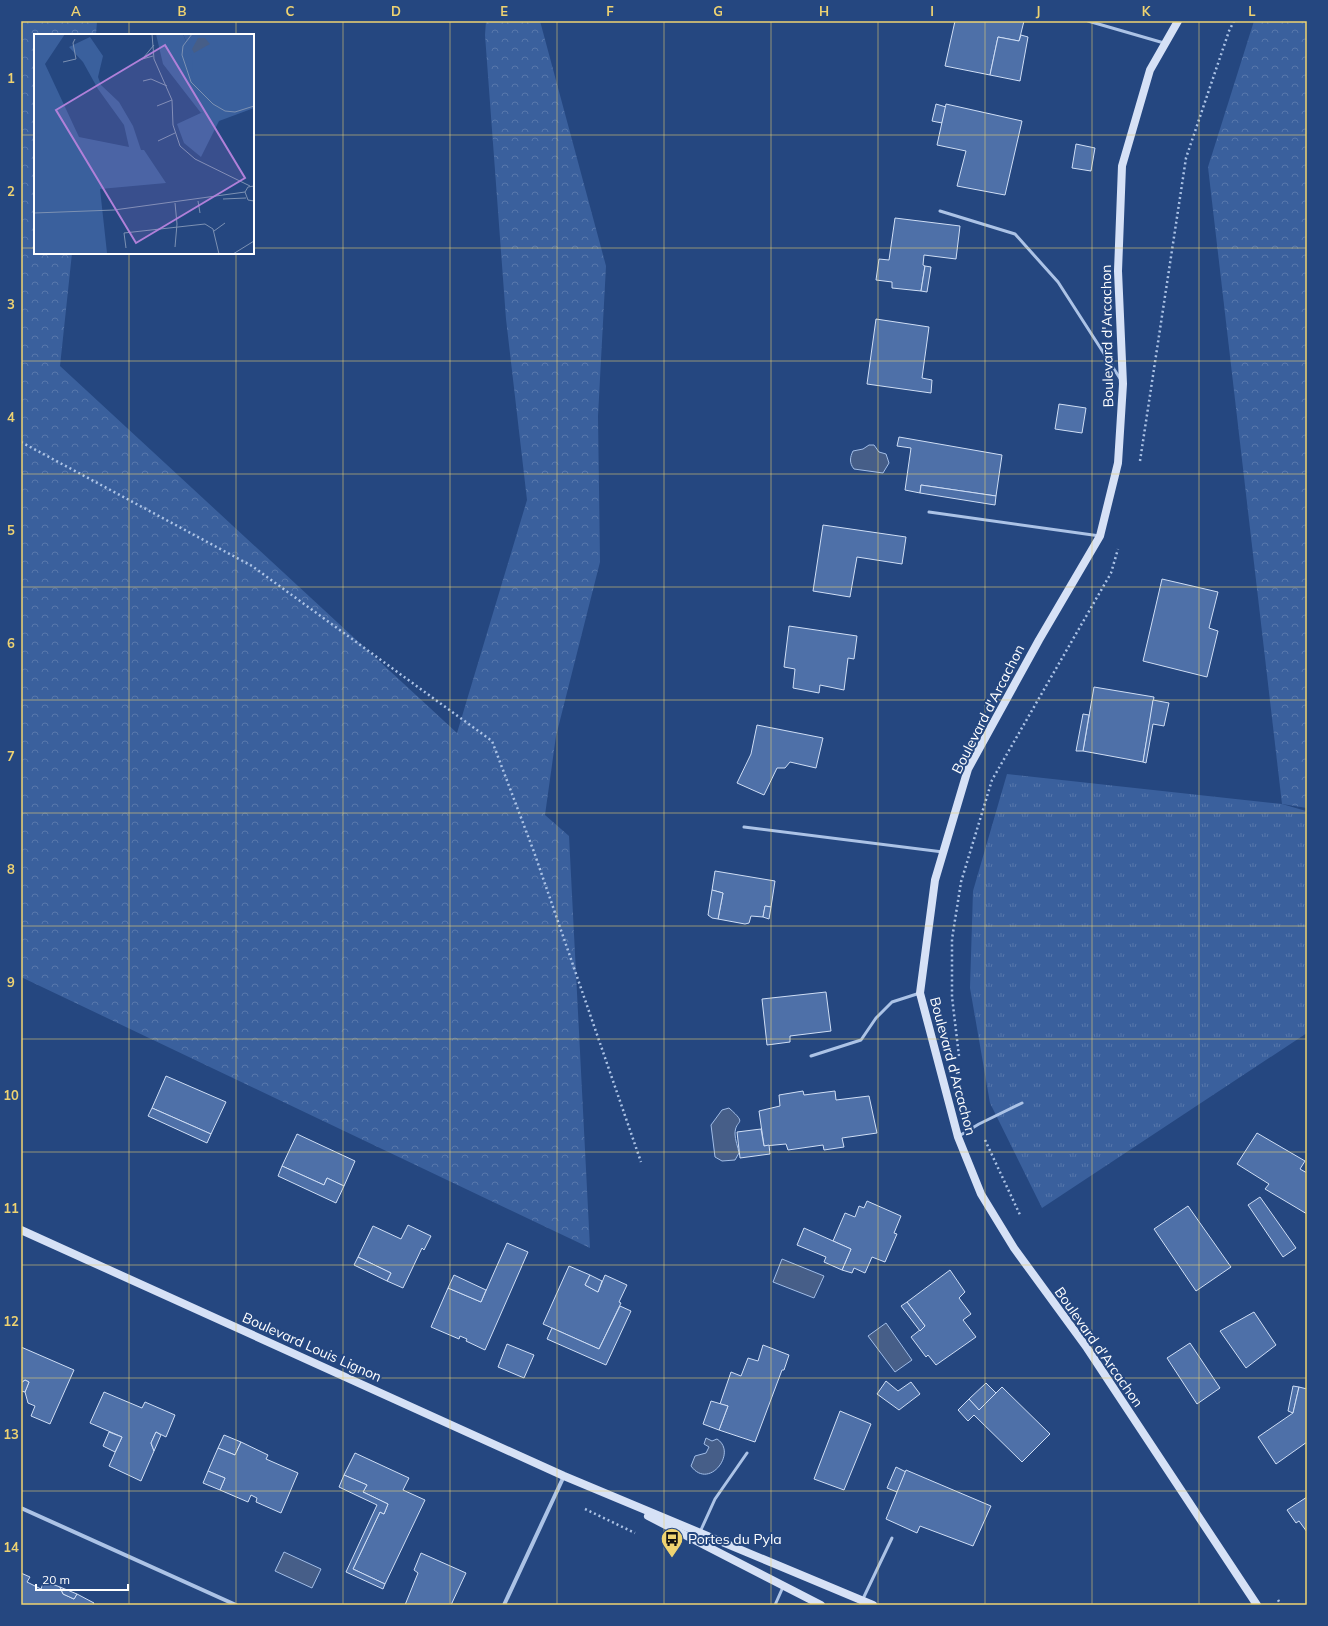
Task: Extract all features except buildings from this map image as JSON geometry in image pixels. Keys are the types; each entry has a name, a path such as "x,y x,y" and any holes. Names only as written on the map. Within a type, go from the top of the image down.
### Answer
{"main road":[{"name":"Boulevard d'Arcachon","path":"1178,21 1164,43 1150,70 1122,166 1118,271 1123,384 1118,463 1100,536 1039,640 968,769 934,880 920,993 958,1137 981,1194 1014,1248 1087,1348 1257,1605"},
{"name":"Boulevard Louis Lignon","path":"21,1230 592,1488"},
{"path":"592,1488 699,1532 861,1602 873,1605"},
{"path":"592,1488 821,1605"}],"street":[{"path":"504,1605 564,1476"},
{"path":"21,1508 236,1605"}],"lane":[{"path":"1088,21 1164,43"},
{"path":"940,211 1016,234 1058,282 1123,384"},
{"path":"929,512 1100,536"},
{"path":"744,827 943,852"},
{"path":"811,1056 861,1040 876,1018 892,1002 920,993"},
{"path":"958,1137 979,1124 1022,1104"},
{"path":"699,1532 715,1499 747,1453"},
{"path":"861,1602 892,1538"},
{"path":"775,1605 784,1586"}],"path":[{"path":"1139,466 1186,158 1229,30 1234,21"},
{"path":"21,442 252,566 492,742 534,852 641,1162"},
{"path":"960,1064 952,997 952,940 961,882 965,867 992,780 1111,573 1119,542"},
{"path":"979,1124 1024,1224"},
{"path":"1276,1599 1281,1605"}],"green space":[{"path":"21,21 97,21 96,34 34,34 34,254 72,254 60,366 457,733 527,500 506,319 485,35 486,21 540,21 606,266 598,416 600,562 556,736 545,815 569,836 590,1248 21,977"},
{"path":"1254,21 1307,21 1307,808 1282,804 1208,167"},
{"path":"1307,616 1307,1033 1042,1208 990,1103 970,988 973,891 1007,774 1282,804 1306,811 1301,649"}],"shaded area":[{"path":"869,445 874,445 879,452 886,454 889,463 883,473 854,469 852,467 850,460 853,451 863,449"},
{"path":"729,1108 740,1120 735,1134 739,1153 735,1160 722,1161 715,1157 711,1125 722,1110"},
{"path":"782,1259 824,1276 814,1298 773,1282"},
{"path":"886,1323 912,1360 895,1372 868,1336"},
{"path":"706,1438 712,1441 717,1439 723,1445 724,1452 723,1460 719,1467 713,1472 706,1474 698,1473 691,1466 695,1456 706,1453 709,1447 704,1444"},
{"path":"284,1552 321,1569 312,1588 275,1571"}],"place":[{"name":"Portes du Pyla","path":"672,1558"}]}
